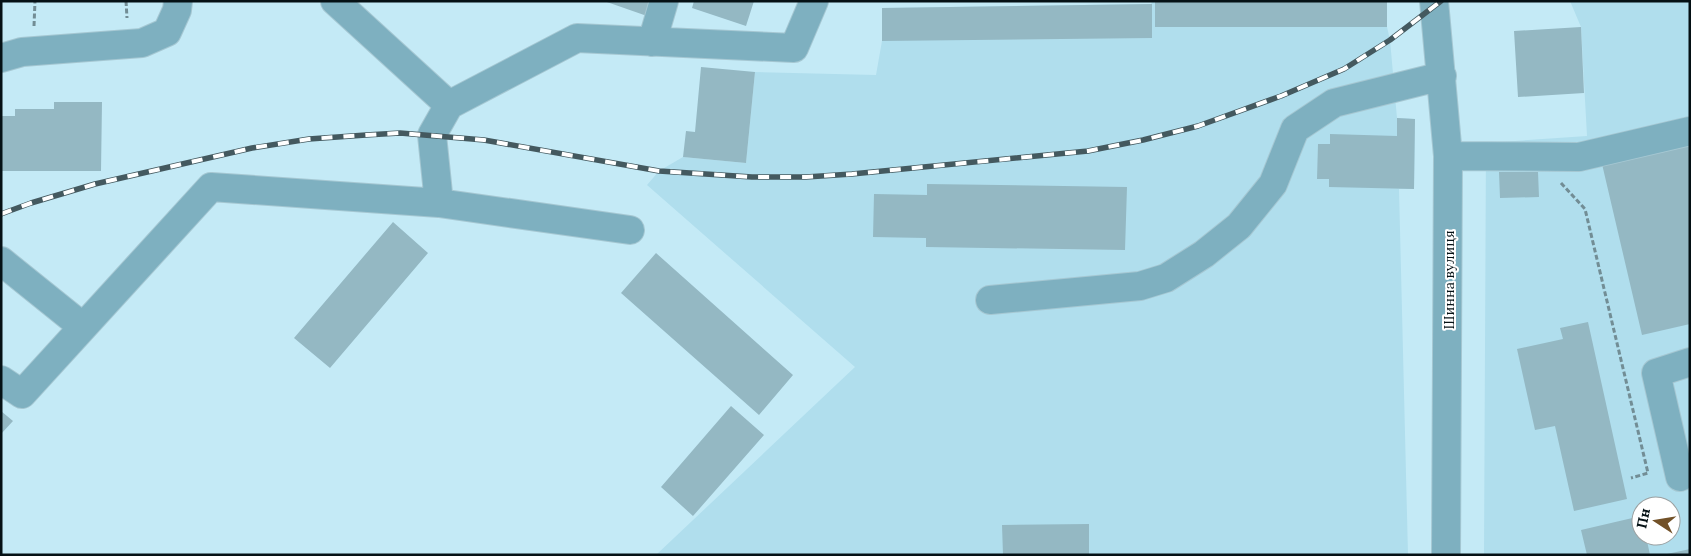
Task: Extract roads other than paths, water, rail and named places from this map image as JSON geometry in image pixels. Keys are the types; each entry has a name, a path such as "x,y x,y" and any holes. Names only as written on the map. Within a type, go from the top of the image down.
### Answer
{"street":[{"path":"1,58 22,52 142,43 167,32 177,10 178,1"},
{"path":"335,1 449,106"},
{"path":"652,42 664,1"},
{"path":"439,204 432,135 449,106 577,38 794,48 814,1"},
{"name":"Шинна вулиця","path":"1436,3 1448,156 1446,555"},
{"path":"990,300 1140,286 1166,278 1204,254 1239,226 1273,184 1295,129 1334,103 1442,76"},
{"path":"1448,156 1579,156 1690,132"},
{"path":"1,380 22,394 211,187 439,204 630,230"},
{"path":"1,261 83,327"},
{"path":"1680,477 1656,373 1690,362"}],"railway":[{"path":"1,214 95,184 252,148 309,139 400,133 484,140 659,171 752,177 806,177 852,174 1088,151 1198,126 1281,96 1344,69 1390,40 1441,1"}]}
